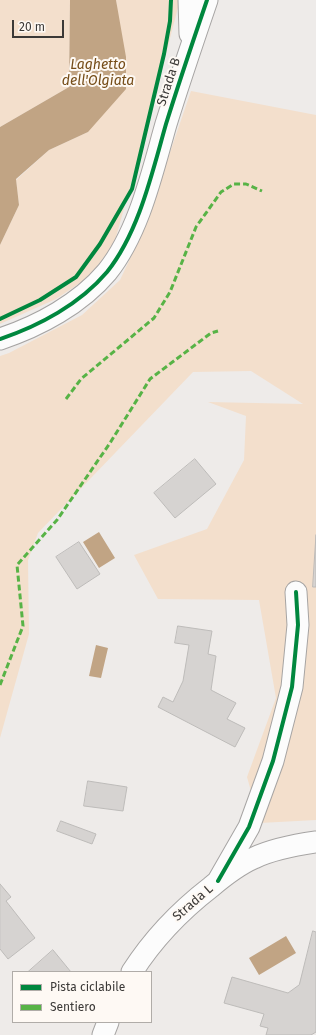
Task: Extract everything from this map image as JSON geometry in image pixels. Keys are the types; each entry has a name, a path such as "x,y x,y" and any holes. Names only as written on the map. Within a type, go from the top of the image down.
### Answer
{"street":[{"name":"Strada B","path":"189,0 189,52"},
{"name":"Strada B","path":"0,339 28,328 71,304 90,289 106,273 120,254 140,209 206,0"},
{"path":"218,881 249,826 273,761 292,686 298,625 296,592"},
{"name":"Strada L","path":"133,971 170,922 218,881 235,869 254,858 278,849 316,842"},
{"path":"103,1035 108,1023"}],"shaded area":[{"path":"0,0 70,0 69,87 0,127"},
{"path":"116,0 180,0 145,134 114,244 89,277 56,299 0,324 0,245 19,205 16,180 49,150 88,132 117,7"},
{"path":"191,91 316,115 316,820 260,823 247,777 276,698 259,600 158,599 134,555 207,529 244,460 246,416 208,402 303,404 251,371 193,372 38,533 28,560 29,634 0,738 0,356 9,353 82,315 120,280 143,231"}],"water":[{"name":"Laghetto dell'Olgiata","path":"70,0 116,0 126,57 126,89 88,132 49,150 16,179 19,205 0,245 0,127 69,87"},
{"path":"99,532 115,558 99,568 83,542"},
{"path":"96,645 108,648 101,678 89,676"},
{"path":"286,936 296,953 259,975 249,958"}],"building":[{"path":"195,459 216,484 175,518 154,493"},
{"path":"316,535 316,587 313,587"},
{"path":"79,542 100,574 77,589 56,557"},
{"path":"178,626 212,631 208,654 216,656 211,690 236,703 227,719 245,728 235,747 158,707 163,697 173,702 183,681 189,645 175,643"},
{"path":"88,781 127,787 123,811 84,806"},
{"path":"61,821 96,834 92,844 57,831"},
{"path":"0,884 11,897 6,901 35,938 8,959 0,949"},
{"path":"313,931 316,932 316,1032 311,1035 266,1035 268,1028 260,1026 264,1014 224,1003 232,977 288,993 299,985"},
{"path":"53,950 70,971 29,971"}],"marked path":[{"path":"66,399 81,379 154,318 170,292 196,227 221,192 234,184 246,184 262,191"},
{"path":"0,685 23,626 17,565 57,520 110,443 150,379 211,333 218,331"}],"cycle path":[{"path":"0,319 40,300 76,277 100,244 132,189 164,54 170,21 171,0"},
{"path":"0,339 44,321 72,304 96,284 107,272 118,256 136,221 150,182 171,108 207,0"},
{"path":"218,881 249,827 273,761 292,687 298,625 296,592"}]}
